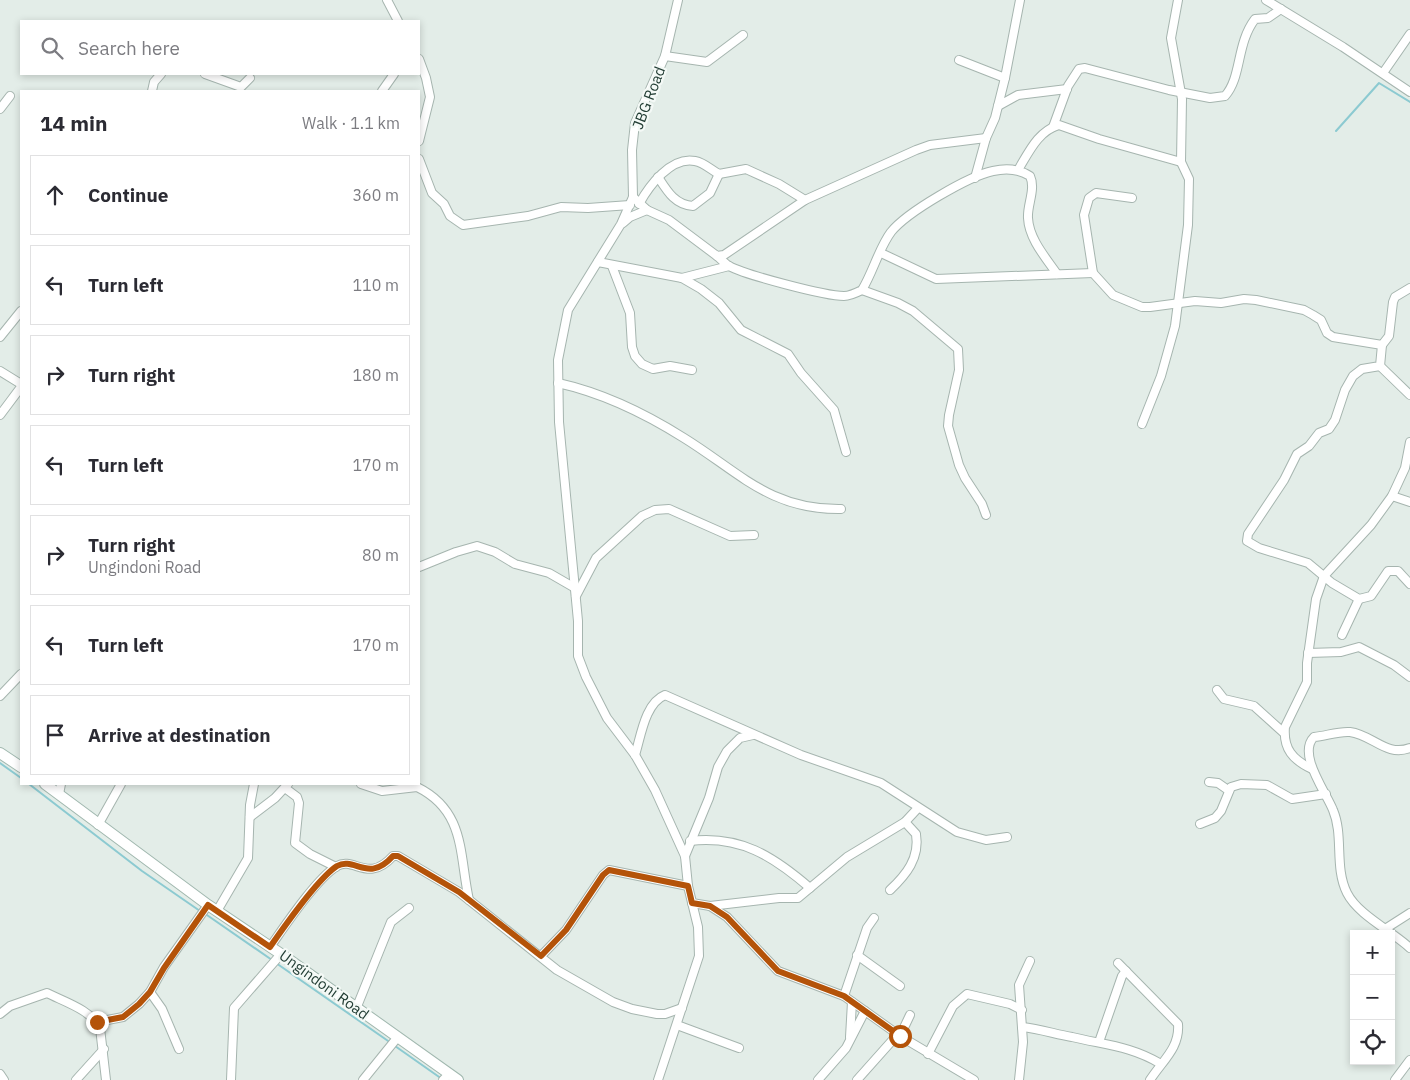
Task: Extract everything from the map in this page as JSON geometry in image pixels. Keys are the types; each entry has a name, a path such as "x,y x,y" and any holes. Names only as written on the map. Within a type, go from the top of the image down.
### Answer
{"main road":[{"path":"0,753 20,767"},
{"name":"Ungindoni Road","path":"48,785 60,789 98,826 208,905 282,954 450,1078"}],"street":[{"path":"387,0 397,20"},
{"name":"JBG Road","path":"632,201 632,150 635,123 665,56 678,0"},
{"path":"975,178 986,138 998,106 1020,0"},
{"path":"1142,424 1170,346 1179,302 1189,205 1189,179 1181,162 1181,92 1171,38 1178,0"},
{"path":"1272,2 1410,92"},
{"path":"1053,127 1067,89 1079,69 1085,68 1210,98 1225,96 1234,80 1239,53 1250,26 1255,19 1268,18 1281,9"},
{"path":"1383,73 1410,34"},
{"path":"665,56 707,62 742,35"},
{"path":"959,60 1005,78"},
{"path":"420,62 430,97 420,137"},
{"path":"152,90 154,82 160,75"},
{"path":"208,75 241,87 250,78"},
{"path":"383,90 393,75"},
{"path":"998,106 1018,95 1067,89"},
{"path":"0,109 10,96"},
{"path":"1018,170 1046,130 1065,126 1099,139 1181,162"},
{"path":"717,256 729,253 773,220 805,200 916,150 930,145 986,138"},
{"path":"639,204 658,177 674,165 686,161 695,161 719,174 746,169 779,184 805,200"},
{"path":"420,162 432,193 444,204 450,216 463,225 512,216 528,216 561,207 588,208 632,201 668,220 729,266 823,293 843,296 862,290 898,303 913,311 958,349 959,370 948,426 959,465 982,504 986,516"},
{"path":"862,290 890,233 903,219 922,205 992,171 1018,170 1030,176 1032,180 1028,224 1035,242 1057,274"},
{"path":"658,177 670,195 678,202 692,206 710,193 719,174"},
{"path":"1132,198 1096,193 1089,198 1084,215 1093,273 1113,295 1142,307 1179,302 1221,303 1244,298 1256,300 1313,314 1321,320 1327,333 1333,337 1382,345"},
{"path":"632,201 621,224 568,310 558,360 558,383 560,432 575,592 578,656 586,677 607,718 635,755 655,790 685,856 688,886 698,927 699,956 658,1080"},
{"path":"621,224 630,217 647,210"},
{"path":"881,253 936,279 1093,273"},
{"path":"598,262 682,278 701,288 719,303 741,330 788,354 801,373 834,410 846,452"},
{"path":"612,266 630,313 632,347 635,356 642,364 653,369 670,366 692,370"},
{"path":"682,278 729,266"},
{"path":"1380,366 1382,345 1389,336 1393,302 1395,297 1408,291"},
{"path":"0,336 20,313"},
{"path":"1380,366 1410,394"},
{"path":"1380,366 1362,369 1353,376 1345,390 1335,420 1329,429 1319,433 1309,446 1297,454 1284,480 1248,534 1247,541 1250,544 1301,560 1332,583 1359,599 1371,596 1388,571 1398,571 1410,584"},
{"path":"0,370 20,384"},
{"path":"558,383 581,388 640,413 685,438 743,480 790,503 826,509 841,509"},
{"path":"0,415 20,386"},
{"path":"1284,733 1289,719 1305,690 1316,599 1324,576 1371,525 1392,496 1408,468 1410,442"},
{"path":"1392,496 1410,502"},
{"path":"575,592 596,558 642,516 655,510 669,509 730,536 754,535"},
{"path":"420,567 477,546 524,567 549,573 575,592"},
{"path":"1342,635 1359,599"},
{"path":"1308,653 1341,652 1360,647 1394,665 1410,677"},
{"path":"0,696 20,675"},
{"path":"1217,690 1224,698 1254,706 1284,733 1291,756 1297,762 1312,769"},
{"path":"635,755 651,707 657,698 665,695 801,755 881,783 958,832 986,840 1007,837"},
{"path":"1410,748 1391,751 1366,737 1350,732 1314,737 1309,745 1312,769 1326,794 1339,832 1339,853 1346,893 1356,905 1410,948"},
{"path":"685,856 706,806 718,766 727,751 740,738 753,735"},
{"path":"1209,782 1218,783 1228,790"},
{"path":"1200,824 1214,818 1221,810 1226,803 1228,790 1231,787 1254,784 1266,785 1292,799 1326,794"},
{"path":"98,826 120,785"},
{"path":"218,911 246,865 254,785"},
{"path":"364,785 382,791 417,787 439,802 455,825 460,839 469,900"},
{"path":"250,817 286,786 297,797 299,803 295,843 310,854 336,867"},
{"path":"692,903 710,906 779,898 798,898 847,857 905,822 918,808"},
{"path":"890,890 907,874 916,849 916,834 905,822"},
{"path":"690,841 719,839 760,851 787,868 810,888"},
{"path":"270,947 312,892 336,867 346,864 364,869 374,869 386,863 393,856 398,856 469,900 557,970 613,1002 632,1009 665,1014 682,1008"},
{"path":"541,956 566,930 603,875 609,870 688,886"},
{"path":"97,1022 123,1017 150,992 164,968 208,905"},
{"path":"710,906 738,927 778,971 844,996 928,1054 974,1080"},
{"path":"356,1009 391,922 409,908"},
{"path":"1385,929 1410,913"},
{"path":"844,996 867,928 874,918"},
{"path":"231,1080 234,1008 282,954"},
{"path":"857,955 900,986"},
{"path":"1019,1080 1022,1010 1019,985 1030,961"},
{"path":"1118,963 1178,1024 1179,1031 1174,1046 1150,1080"},
{"path":"1098,1042 1122,976 1126,971"},
{"path":"150,992 162,1009 180,1049"},
{"path":"0,1014 10,1006 47,993 76,1007 97,1022 104,1050 106,1080"},
{"path":"928,1054 953,1006 967,994 1010,1004 1022,1010"},
{"path":"850,1042 852,1002"},
{"path":"818,1080 850,1042 865,1011"},
{"path":"857,1080 899,1035 910,1015"},
{"path":"677,1024 739,1048"},
{"path":"1022,1027 1045,1029 1138,1051 1161,1064"},
{"path":"363,1080 397,1038"},
{"path":"76,1080 104,1050"},
{"path":"1395,1080 1410,1060"},
{"path":"0,1074 4,1080"}],"waterway":[{"path":"1336,131 1379,83 1410,102"},
{"path":"0,763 20,777"},
{"path":"30,785 142,871 200,911"},
{"path":"204,913 272,960"},
{"path":"276,963 391,1043"},
{"path":"395,1046 442,1079"}],"route":[{"path":"97,1022 123,1017 139,1004 150,992 164,968 208,905 270,947 312,892 336,867 346,864 364,869 374,869 386,863 393,856 398,856 459,892 541,956 566,930 603,875 609,870 688,886 692,903 710,906 727,917 778,971 837,992 860,1006 900,1036"}]}
